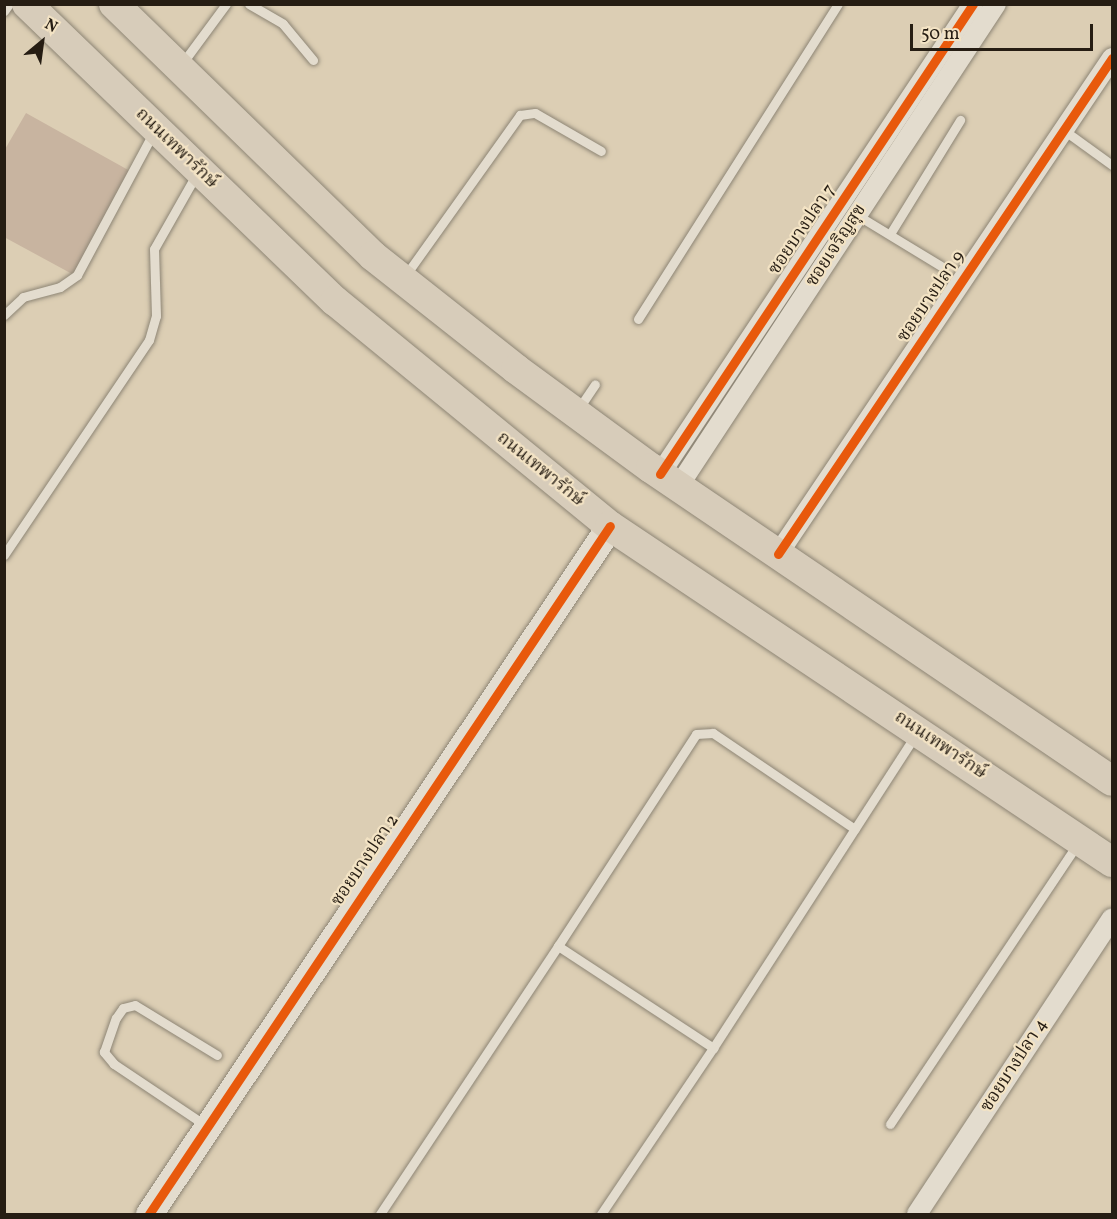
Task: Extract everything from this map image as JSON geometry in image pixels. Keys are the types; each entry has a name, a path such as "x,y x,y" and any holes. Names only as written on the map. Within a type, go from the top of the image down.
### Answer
{"main road":[{"name":"ถนนเทพารักษ์","path":"27,4 335,301 610,526 1113,862"},
{"path":"114,4 402,279 576,413 669,480 1113,781"}],"street":[{"name":"ซอยบางปลา 7","path":"669,480 973,4"},
{"name":"ซอยเจริญสุข","path":"669,480 857,214 996,4"},
{"name":"ซอยบางปลา 9","path":"778,554 1113,58"},
{"name":"ซอยบางปลา 2","path":"149,1215 610,526"},
{"name":"ซอยบางปลา 4","path":"917,1215 1113,918"}],"lane":[{"path":"4,10 9,4"},
{"path":"180,67 226,4"},
{"path":"249,4 283,24 313,60"},
{"path":"638,319 838,4"},
{"path":"402,279 506,128 520,116 535,114 601,151"},
{"path":"890,234 960,120"},
{"path":"4,315 23,297 60,287 77,275 156,129"},
{"path":"1065,131 1113,165"},
{"path":"4,555 149,340 156,316 154,249 199,170"},
{"path":"857,214 941,266"},
{"path":"576,413 595,384"},
{"path":"601,1215 713,1048 918,732"},
{"path":"380,1214 696,734 712,733 855,829"},
{"path":"890,1124 1080,840"},
{"path":"558,946 713,1048"},
{"path":"208,1127 114,1064 104,1052 116,1018 123,1008 135,1005 218,1055"}],"building":[{"path":"26,113 130,171 74,275 4,237 4,151"}],"cycle path":[{"path":"660,474 973,4"},
{"path":"778,554 1112,58"},
{"path":"149,1214 610,526"}]}
